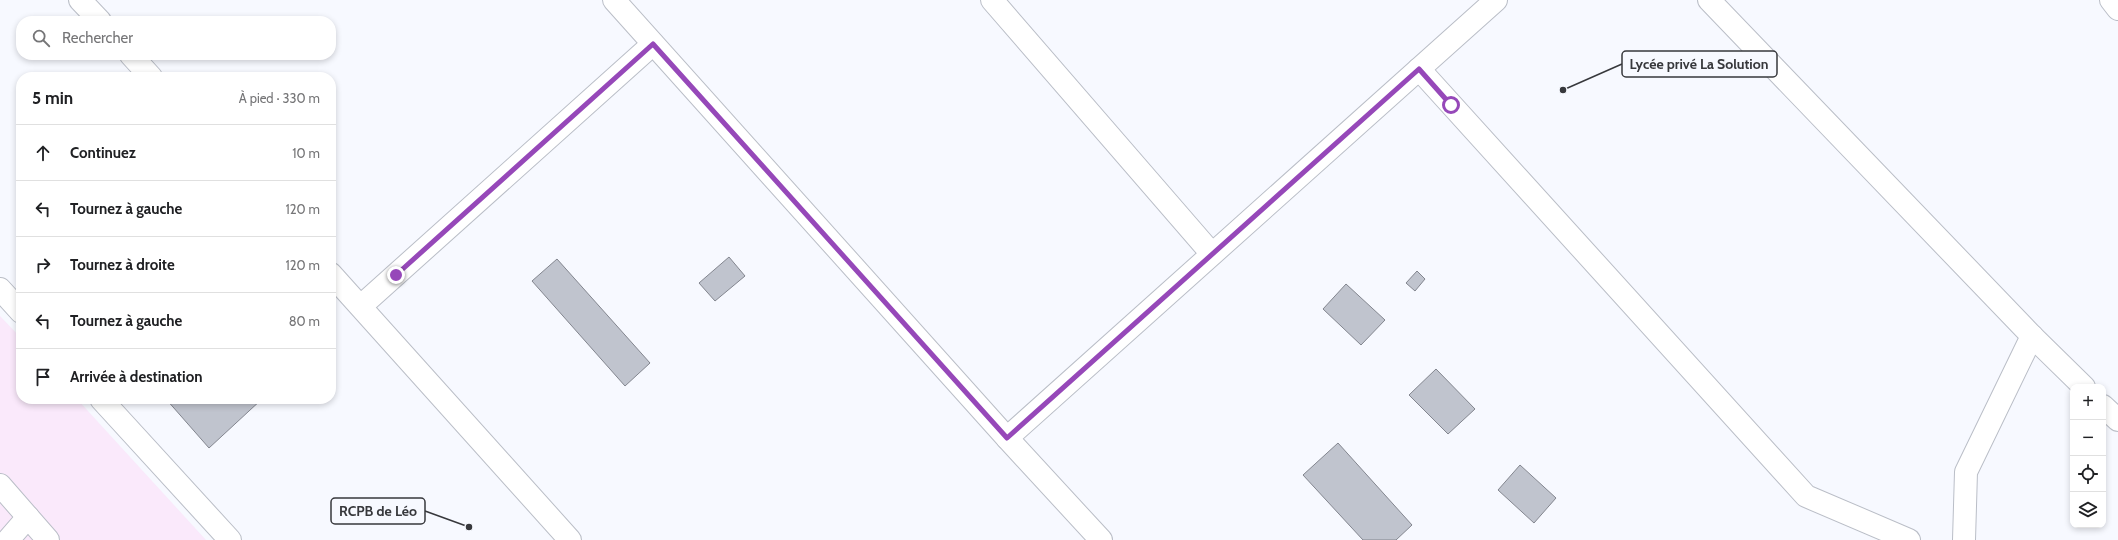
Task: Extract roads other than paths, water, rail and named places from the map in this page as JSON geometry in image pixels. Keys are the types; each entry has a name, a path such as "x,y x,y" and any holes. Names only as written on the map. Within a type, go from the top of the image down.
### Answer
{"street":[{"path":"80,0 95,16"},
{"path":"614,0 1007,438 1101,540"},
{"path":"992,0 1212,254"},
{"path":"1007,438 1496,0"},
{"path":"1709,0 2032,336 2081,384"},
{"path":"2111,0 2118,9"},
{"path":"361,306 653,44"},
{"path":"136,60 146,72"},
{"path":"1419,69 1806,496 1909,540"},
{"path":"336,279 570,540"},
{"path":"0,289 16,307"},
{"path":"1964,540 1966,472 2032,336"},
{"path":"106,404 230,540"},
{"path":"2106,409 2118,420"},
{"path":"0,485 48,540"},
{"path":"8,540 28,517"}],"place":[{"name":"Lycée privé La Solution","path":"1563,90"},
{"name":"RCPB de Léo","path":"469,527"}]}
